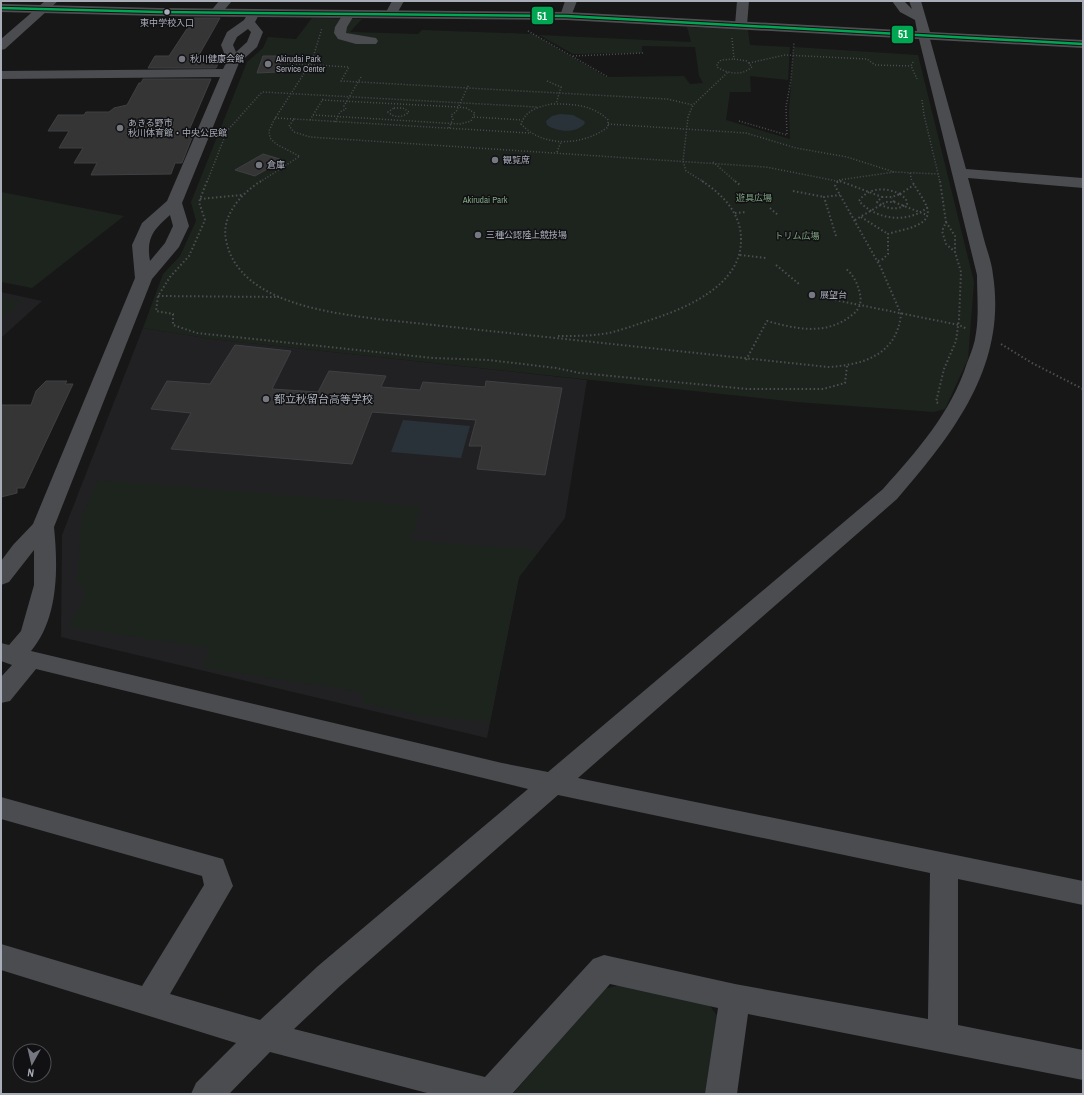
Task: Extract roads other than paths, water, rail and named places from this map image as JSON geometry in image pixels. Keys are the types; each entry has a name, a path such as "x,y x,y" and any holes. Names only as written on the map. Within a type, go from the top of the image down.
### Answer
{"main road":[{"path":"898,1 900,7 922,26"},
{"path":"922,26 916,3 930,2"},
{"path":"1,8 48,5 216,12 253,28 328,14 566,16 795,28 922,26 1083,44"}],"street":[{"path":"216,12 226,1"},
{"path":"391,14 398,1"},
{"path":"566,16 571,1"},
{"path":"741,25 743,1"},
{"path":"1,46 48,5"},
{"path":"349,14 341,27 340,33 342,36 356,40 372,41"},
{"path":"207,1094 265,1036 329,976 890,494 928,452 955,412 974,374 977,332 987,312 985,275 949,174 922,26"},
{"path":"228,73 227,45 231,35 236,32 253,28"},
{"path":"227,45 235,48 244,48 253,28"},
{"path":"144,278 140,245 148,226 174,203 228,73 253,28"},
{"path":"1,75 228,73"},
{"path":"949,174 1083,183"},
{"path":"1,577 21,550 43,527 144,278 170,249 181,226 174,203"},
{"path":"153,222 174,220 180,222"},
{"path":"140,250 160,252 170,249"},
{"path":"1,694 15,656 32,634 45,585 45,550 43,527"},
{"path":"15,656 502,773 1083,893"},
{"path":"1,808 213,867 219,886 149,1002"},
{"path":"943,1037 944,864"},
{"path":"1,957 237,1029 491,1094 604,969 735,998 1083,1065"},
{"path":"721,1094 735,998"}],"place":[{"name":"東中学校入口","path":"167,12"},
{"name":"秋川健康会館","path":"182,59"},
{"name":"Akirudai Park Service Center","path":"268,64"},
{"name":"あきる野市 秋川体育館・中央公民館","path":"120,128"},
{"name":"観覧席","path":"495,160"},
{"name":"倉庫","path":"259,165"},
{"name":"三種公認陸上競技場","path":"478,235"},
{"name":"展望台","path":"812,295"},
{"name":"都立秋留台高等学校","path":"266,399"}],"park label":[{"name":"遊具広場","path":"754,198"},
{"name":"Akirudai Park","path":"485,200"},
{"name":"トリム広場","path":"797,236"}]}
